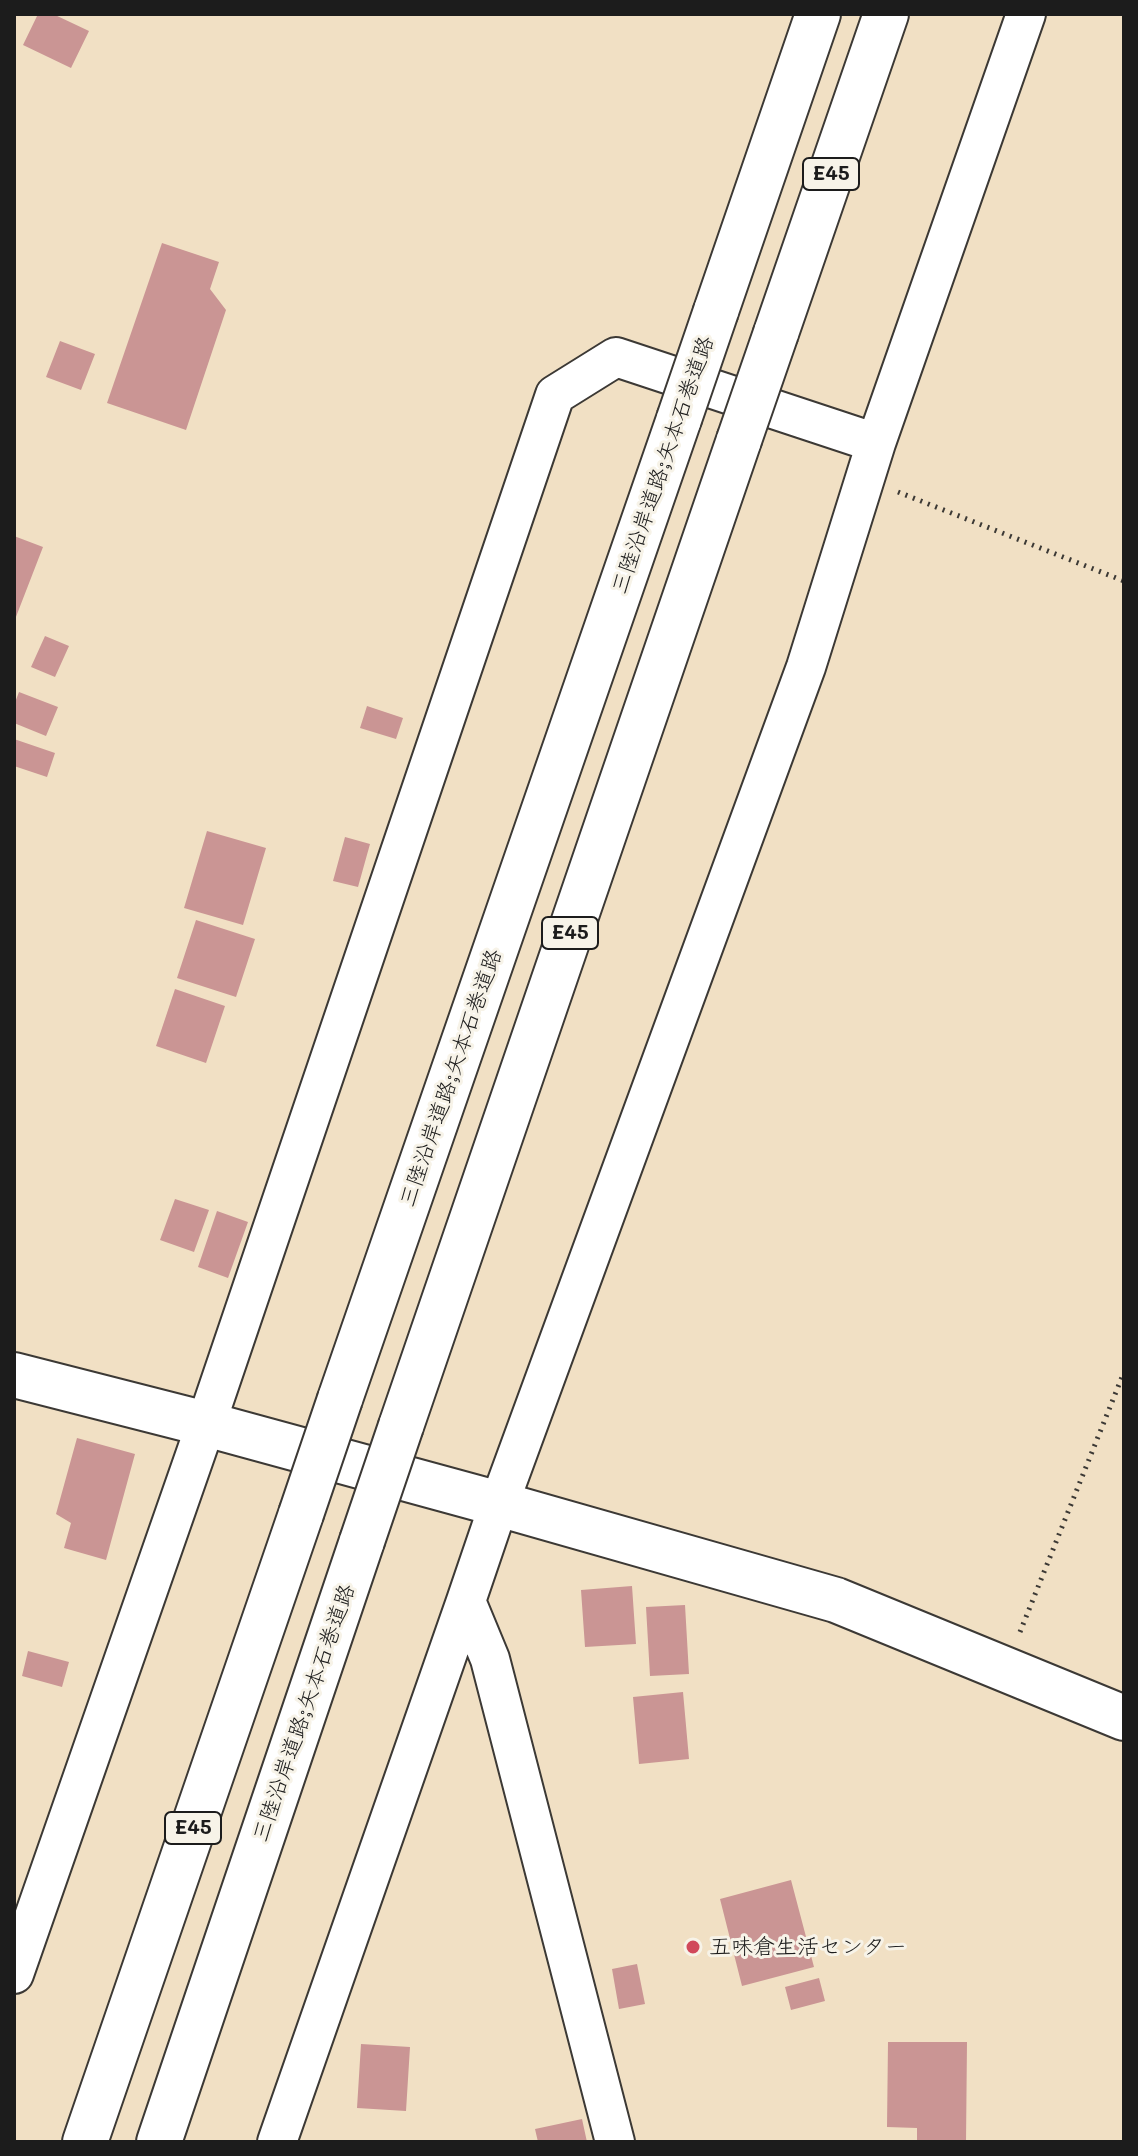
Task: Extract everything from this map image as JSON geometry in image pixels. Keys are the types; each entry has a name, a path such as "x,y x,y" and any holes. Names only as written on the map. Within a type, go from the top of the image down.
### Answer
{"main road":[{"name":"三陸沿岸道路;矢本石巻道路","path":"85,2142 818,14"},
{"name":"三陸沿岸道路;矢本石巻道路","path":"159,2142 401,1426 886,14"},
{"path":"14,1375 499,1504 836,1600 1124,1718"}],"street":[{"path":"277,2142 499,1504 806,667 876,443 1026,14"},
{"path":"14,1974 206,1424 555,395 616,357 876,443"},
{"path":"466,1601 490,1659 615,2142"}],"path":[{"path":"865,480 1124,581"},
{"path":"1005,1669 1124,1372"}],"building":[{"path":"38,14 53,14 89,31 71,68 23,45"},
{"path":"162,243 219,262 210,289 226,310 186,430 107,403"},
{"path":"60,341 95,354 81,390 46,377"},
{"path":"14,536 43,547 14,622"},
{"path":"45,636 69,646 55,677 31,667"},
{"path":"19,692 58,707 46,736 14,723 14,705"},
{"path":"367,706 403,718 396,739 360,728"},
{"path":"14,739 55,753 47,777 14,766"},
{"path":"207,831 266,848 243,925 184,908"},
{"path":"345,837 370,844 358,887 333,881"},
{"path":"196,920 255,939 236,997 177,978"},
{"path":"175,989 225,1006 206,1063 156,1046"},
{"path":"175,1199 209,1210 194,1252 160,1240"},
{"path":"217,1211 248,1222 228,1278 198,1267"},
{"path":"77,1438 135,1454 106,1560 64,1548 71,1523 56,1514"},
{"path":"632,1586 636,1644 585,1647 581,1590"},
{"path":"685,1605 689,1674 650,1676 646,1607"},
{"path":"28,1651 69,1662 62,1687 22,1676"},
{"path":"683,1692 689,1759 639,1764 633,1697"},
{"path":"791,1880 814,1967 742,1986 720,1899"},
{"path":"637,1964 645,2004 619,2009 612,1969"},
{"path":"819,1978 825,2001 791,2010 785,1987"},
{"path":"888,2042 967,2042 966,2142 917,2142 917,2128 887,2127"},
{"path":"361,2044 410,2047 406,2111 357,2108"},
{"path":"582,2119 587,2142 538,2142 535,2129"}],"place":[{"name":"五味倉生活センター","path":"693,1947"}]}
